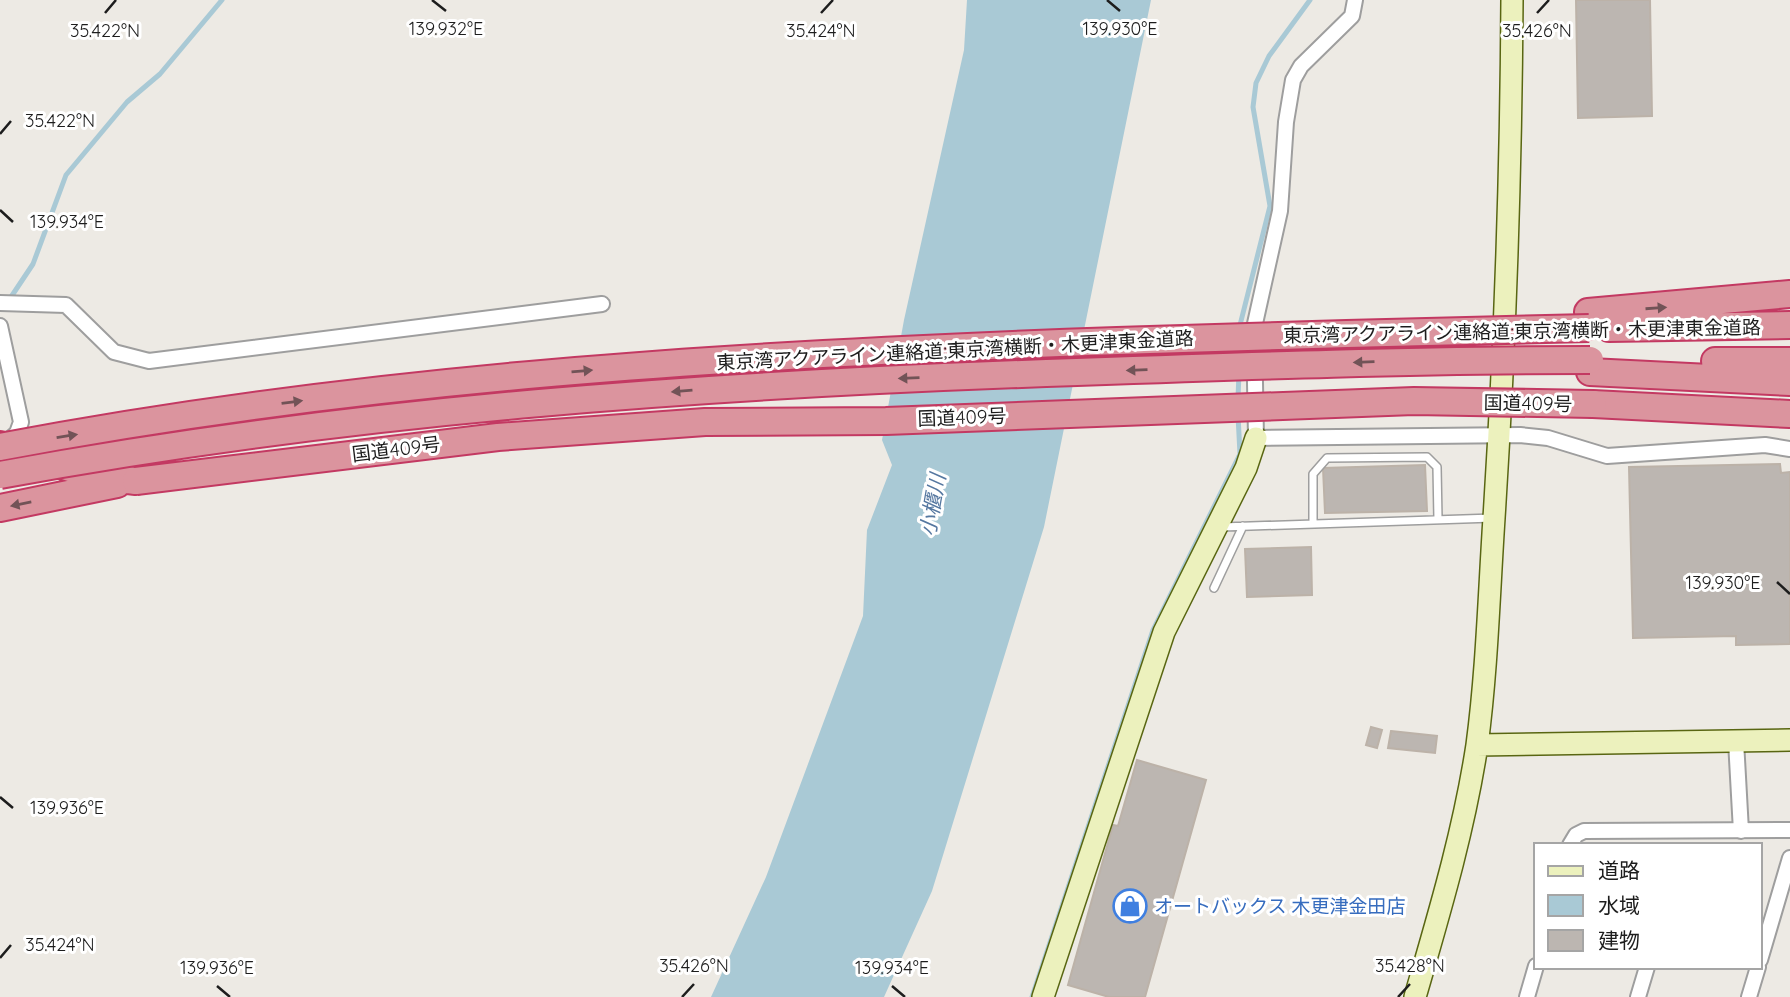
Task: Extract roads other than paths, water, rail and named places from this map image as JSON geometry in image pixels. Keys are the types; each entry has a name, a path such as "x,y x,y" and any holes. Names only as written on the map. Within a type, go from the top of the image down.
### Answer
{"highway":[{"path":"1589,320 1790,294"},
{"name":"東京湾アクアライン連絡道;東京湾横断・木更津東金道路","path":"1,446 276,404 514,377 704,361 886,349 1437,330 1523,316 1790,325"},
{"name":"東京湾アクアライン連絡道;東京湾横断・木更津東金道路","path":"0,475 279,432 508,406 688,390 900,378 1432,360 1590,366 1790,361"},
{"path":"1590,366 1790,382"},
{"name":"国道409号","path":"0,508 136,481 498,437 705,422 886,421 1401,402 1593,404 1790,414"},
{"name":"国道409号","path":"1,446 94,476 136,481"}],"street":[{"path":"1049,995 1164,632 1246,468 1256,439 1254,328 1280,211 1286,122 1293,80 1301,66 1352,16 1355,0"},
{"path":"1415,997 1452,868 1477,745 1500,434 1512,0"},
{"path":"0,303 66,304 114,352 149,361 603,304"},
{"path":"0,326 21,422 17,433 1,446"},
{"path":"1256,439 1500,434 1548,438 1607,456 1765,445 1790,449"},
{"path":"1477,745 1790,740"},
{"path":"1736,741 1741,831"},
{"path":"1571,843 1576,835 1584,831 1684,838 1741,831 1790,830"},
{"path":"1762,953 1790,858"},
{"path":"1527,997 1535,969"},
{"path":"1638,997 1646,969"},
{"path":"1749,997 1757,969"}],"lane":[{"path":"1313,524 1312,474 1327,458 1427,457 1437,467 1438,519"},
{"path":"1216,527 1494,518"},
{"path":"1213,588 1243,526"}],"water":[{"name":"小櫃川","path":"967,0 1151,0 1044,527 932,891 884,997 711,997 766,877 863,616 867,530 892,465 882,440 904,320 964,50"}],"waterway":[{"path":"9,300 33,264 66,175 127,102 160,74 222,0"},
{"path":"1239,329 1270,206 1253,107 1256,83 1269,56 1310,0"},
{"path":"1238,398 1239,373"},
{"path":"1032,997 1153,630 1240,454 1238,415"}],"place":[{"name":"オートバックス 木更津金田店","path":"1130,906"}]}
